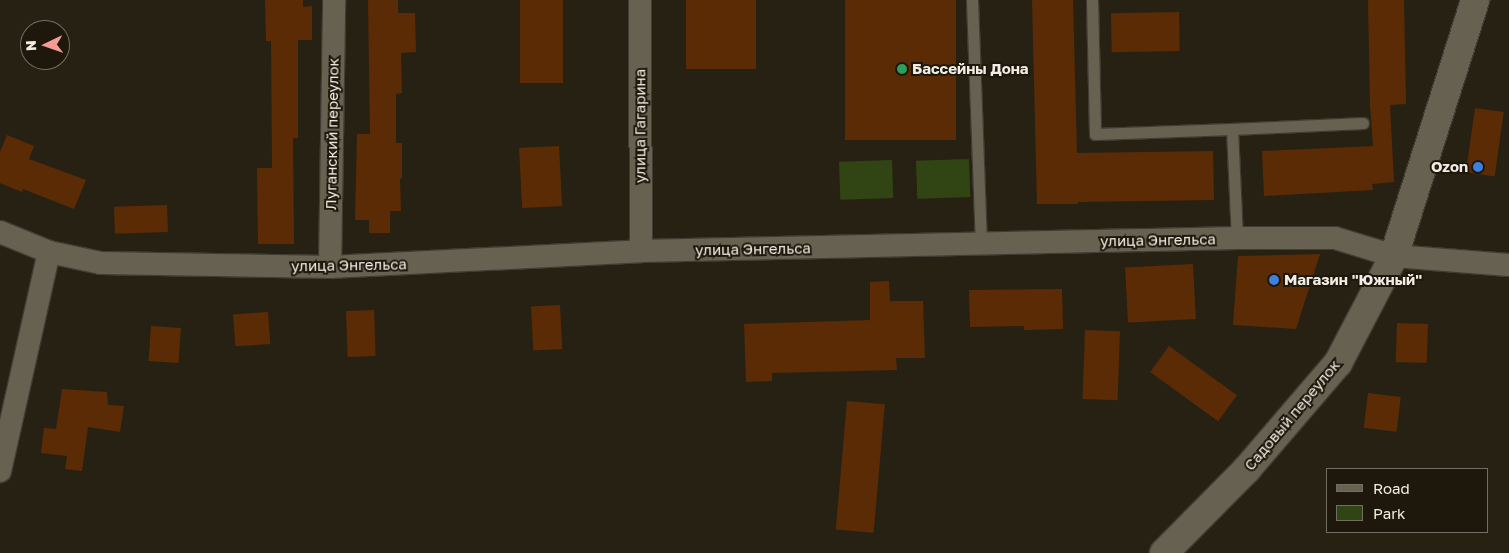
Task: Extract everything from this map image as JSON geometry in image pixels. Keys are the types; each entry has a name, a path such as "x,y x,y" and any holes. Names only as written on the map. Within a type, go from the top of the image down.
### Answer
{"street":[{"name":"Луганский переулок","path":"330,267 334,0"},
{"name":"улица Гагарина","path":"640,0 641,251"},
{"name":"Садовый переулок","path":"1164,553 1247,469 1338,364 1394,256 1475,0"},
{"name":"улица Энгельса","path":"0,232 49,252 101,262 330,267 641,251 1237,238 1335,238 1394,256 1509,265"},
{"path":"0,471 49,252"}],"lane":[{"path":"972,0 981,244"},
{"path":"1092,0 1095,134 1363,123"},
{"path":"1232,129 1237,238"}],"green space":[{"path":"969,159 970,197 917,199 916,161"},
{"path":"892,160 893,198 840,200 839,162"}],"building":[{"path":"265,0 303,0 303,7 312,6 312,40 298,40 298,138 293,138 294,244 258,244 257,168 272,168 271,41 266,41"},
{"path":"368,0 398,0 398,13 415,13 416,52 401,53 402,93 396,94 396,143 402,143 401,211 390,211 390,233 369,233 369,220 355,220 357,134 370,134"},
{"path":"520,0 563,0 563,83 520,83"},
{"path":"686,0 756,0 756,69 686,69"},
{"name":"Бассейны Дона","path":"845,0 956,0 956,140 845,140"},
{"path":"1032,0 1073,0 1077,153 1213,151 1214,200 1037,204"},
{"path":"1368,0 1404,0 1406,104 1390,105 1394,182 1372,184 1373,190 1264,196 1262,151 1373,146 1370,105"},
{"path":"1179,12 1180,51 1112,52 1111,13"},
{"path":"1475,108 1504,112 1495,176 1466,172"},
{"path":"7,135 34,146 29,159 86,180 74,209 23,189 22,192 0,183 0,152"},
{"path":"559,146 562,206 522,208 519,148"},
{"path":"167,205 168,232 115,234 114,207"},
{"name":"Магазин \"Южный\"","path":"1320,254 1296,329 1233,325 1238,256"},
{"path":"1193,264 1196,319 1128,322 1125,268"},
{"path":"889,281 890,301 923,301 925,358 896,358 897,370 772,373 772,381 746,382 744,324 870,320 870,282"},
{"path":"1062,289 1063,329 1024,330 1024,326 970,327 969,290"},
{"path":"560,305 562,349 533,350 531,307"},
{"path":"374,310 376,356 348,357 346,311"},
{"path":"268,312 270,344 235,346 233,314"},
{"path":"1397,323 1428,324 1427,363 1396,362"},
{"path":"151,326 181,328 178,363 149,361"},
{"path":"1085,330 1120,331 1118,400 1083,399"},
{"path":"1169,346 1237,395 1218,421 1150,372"},
{"path":"62,389 107,392 108,405 124,406 120,432 88,427 82,471 65,469 67,456 41,453 44,428 56,429"},
{"path":"1368,393 1401,397 1396,432 1364,428"},
{"path":"847,401 885,404 874,533 836,530"}],"place":[{"name":"Бассейны Дона","path":"902,69"},
{"name":"Ozon","path":"1478,167"},
{"name":"Магазин \"Южный\"","path":"1274,280"}]}
